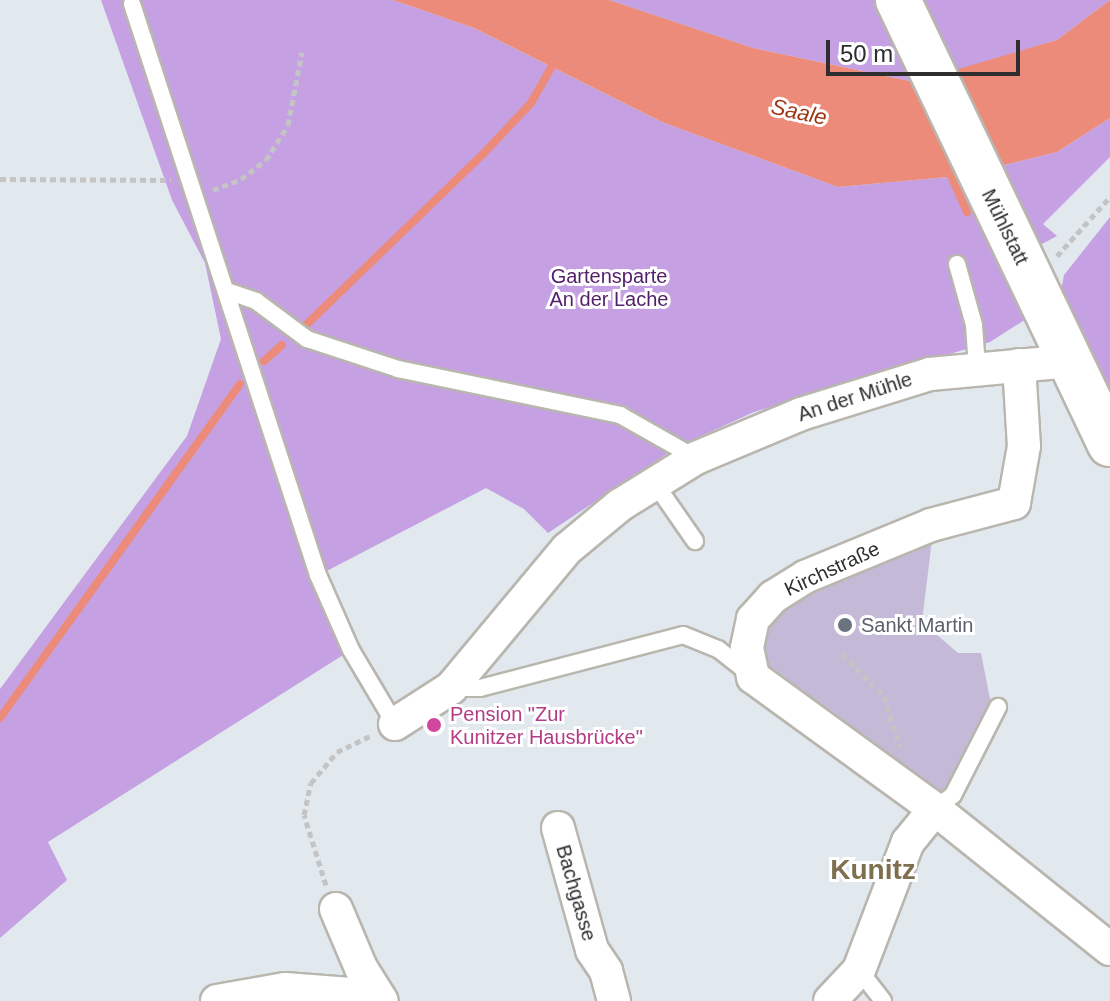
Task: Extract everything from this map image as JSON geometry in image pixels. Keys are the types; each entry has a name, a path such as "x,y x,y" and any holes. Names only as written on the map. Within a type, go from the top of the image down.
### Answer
{"street":[{"name":"Mühlstatt","path":"900,5 1110,444"},
{"name":"An der Mühle","path":"395,724 451,688 567,549 654,482 696,458 891,384 977,368 1070,361"},
{"name":"Kirchstraße","path":"753,677 747,648 753,619 773,597 805,577 931,525 1014,503 1024,446 1019,365"},
{"path":"753,677 935,809 1110,949"},
{"path":"830,1001 859,970 908,842 935,809"},
{"name":"Bachgasse","path":"558,828 592,950 606,971 614,1001"},
{"path":"336,909 380,999"},
{"path":"217,1001 285,989 380,999"}],"lane":[{"path":"132,4 230,292 318,575 351,650 395,724"},
{"path":"957,264 974,325 977,368"},
{"path":"230,292 256,301 307,339 398,369 620,415 696,458"},
{"path":"654,482 695,541"},
{"path":"451,688 480,688 683,635 718,649 753,677"},
{"path":"935,809 953,795 983,746 998,707"},
{"path":"859,970 883,1001"}],"path":[{"path":"0,179 194,187 241,179 266,160 288,125 302,52"},
{"path":"1032,283 1110,197"},
{"path":"842,654 873,681 893,715 901,757 898,785"},
{"path":"336,909 304,815 311,783 337,752 395,724"}],"green space":[{"name":"Gartensparte An der Lache","path":"101,0 393,0 474,28 662,122 838,187 959,176 1027,312 1026,319 990,342 754,412 677,447 548,533 524,509 486,488 319,575 351,650 48,842 67,880 0,938 0,689 187,436 221,339 205,263 172,200"},
{"path":"609,0 877,0 914,82 753,48"},
{"path":"917,0 1110,0 1057,40 951,72"},
{"path":"1110,118 1110,157 1043,224 1057,236 1042,244 1033,241 995,167 1057,152"},
{"path":"1110,217 1110,411 1058,307 1064,275"}],"shaded area":[{"path":"933,531 922,622 958,653 981,653 991,704 944,795 763,673 754,640 777,604"}],"water":[{"name":"Saale","path":"393,0 609,0 753,48 914,82 1057,40 1110,0 1110,118 1057,152 959,176 838,187 662,122 474,28"}],"waterway":[{"path":"306,325 484,153 531,103 556,59"},
{"path":"948,169 967,212"},
{"path":"264,361 282,345"},
{"path":"0,718 240,384"}],"place":[{"name":"Sankt Martin","path":"845,625"},
{"name":"Pension \"Zur Kunitzer Hausbrücke\"","path":"434,725"}],"district":[{"name":"Kunitz","path":"873,870"}]}
